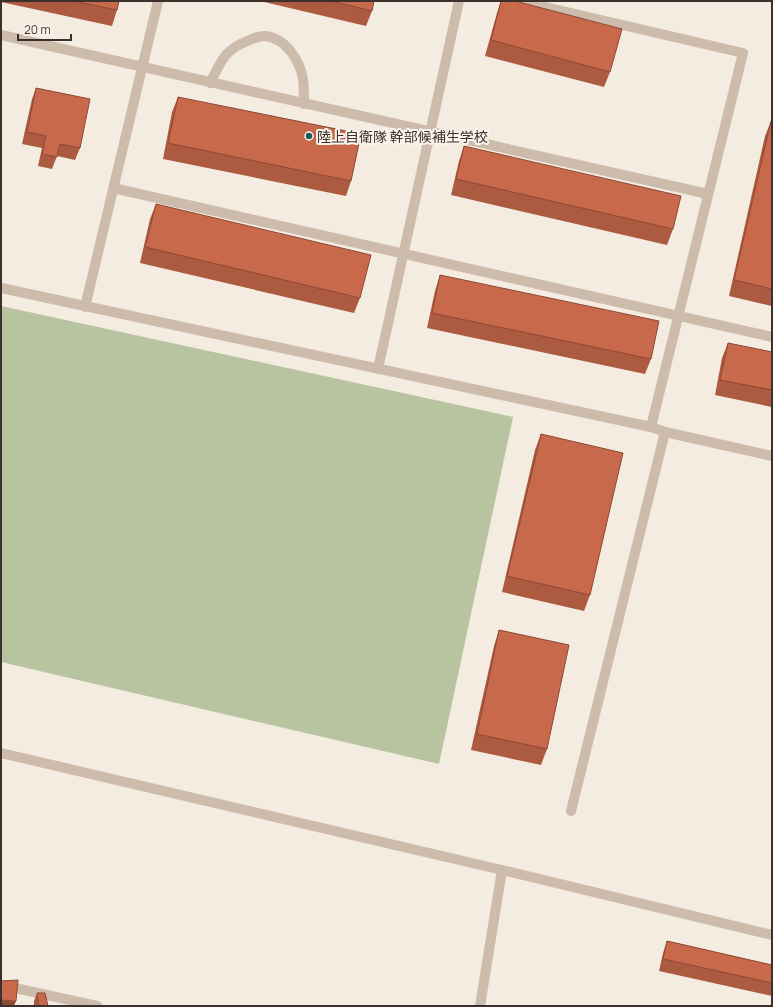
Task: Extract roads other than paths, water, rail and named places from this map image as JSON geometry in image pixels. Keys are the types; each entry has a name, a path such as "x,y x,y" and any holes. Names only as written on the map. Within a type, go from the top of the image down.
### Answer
{"street":[{"path":"85,307 158,1"},
{"path":"378,369 459,1"},
{"path":"519,1 742,53 651,427"},
{"path":"1,36 708,194"},
{"path":"210,83 225,56 239,44 254,38 265,36 276,40 288,48 296,59 303,81 304,104"},
{"path":"113,188 772,337"},
{"path":"1,288 651,427 665,432 772,456"},
{"path":"571,811 665,432"},
{"path":"1,754 502,870 772,935"},
{"path":"480,1006 502,870"},
{"path":"1,985 97,1006"}],"place":[{"name":"陸上自衛隊 幹部候補生学校","path":"309,136"}]}
